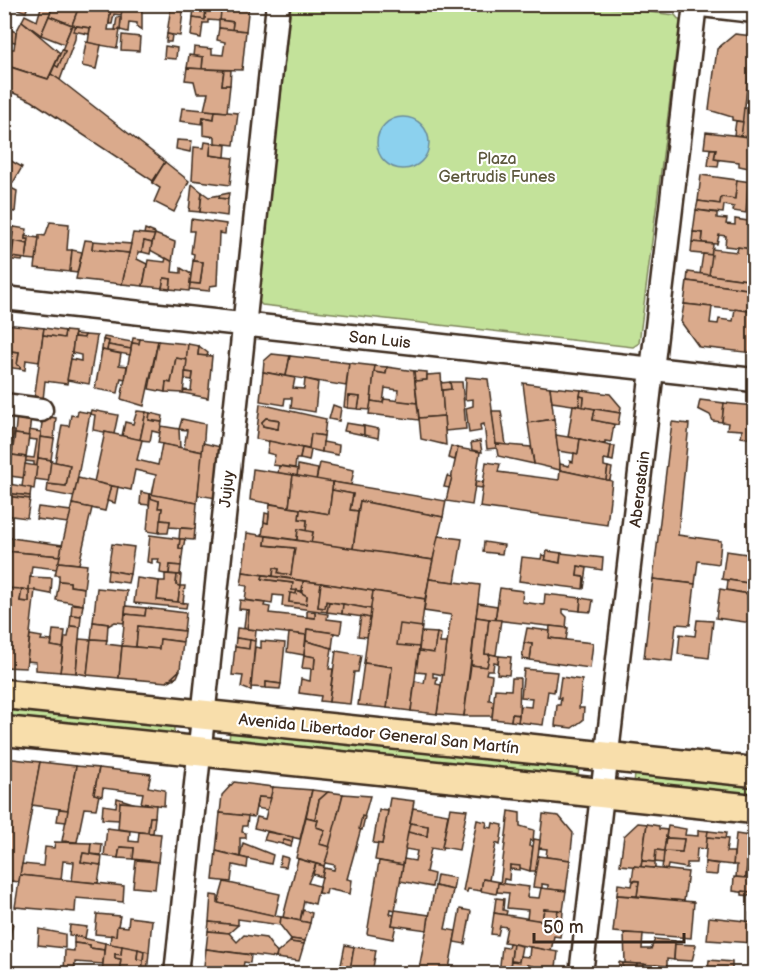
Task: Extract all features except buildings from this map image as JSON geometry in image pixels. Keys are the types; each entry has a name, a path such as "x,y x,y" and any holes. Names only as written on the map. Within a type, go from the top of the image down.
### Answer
{"main road":[{"name":"Avenida Libertador General San Martín","path":"4,694 754,772"},
{"path":"4,731 754,809"}],"street":[{"name":"Jujuy","path":"176,974 278,4"},
{"path":"694,5 754,11"},
{"name":"Aberastain","path":"581,974 694,5"},
{"name":"San Luis","path":"4,298 754,380"},
{"path":"4,405 41,410"}],"green space":[{"name":"Plaza Gertrudis Funes","path":"581,4 675,15 680,21 639,343 633,347 262,305 258,301 291,5"},
{"path":"5,705 174,724 174,735 5,720"},
{"path":"230,730 579,768 578,776 229,742"},
{"path":"635,774 754,783 754,798 634,783"}],"water":[{"path":"403,117 413,119 421,125 427,133 429,143 427,153 421,161 413,167 403,169 393,167 385,161 379,153 377,143 379,133 385,125 393,119"}]}
